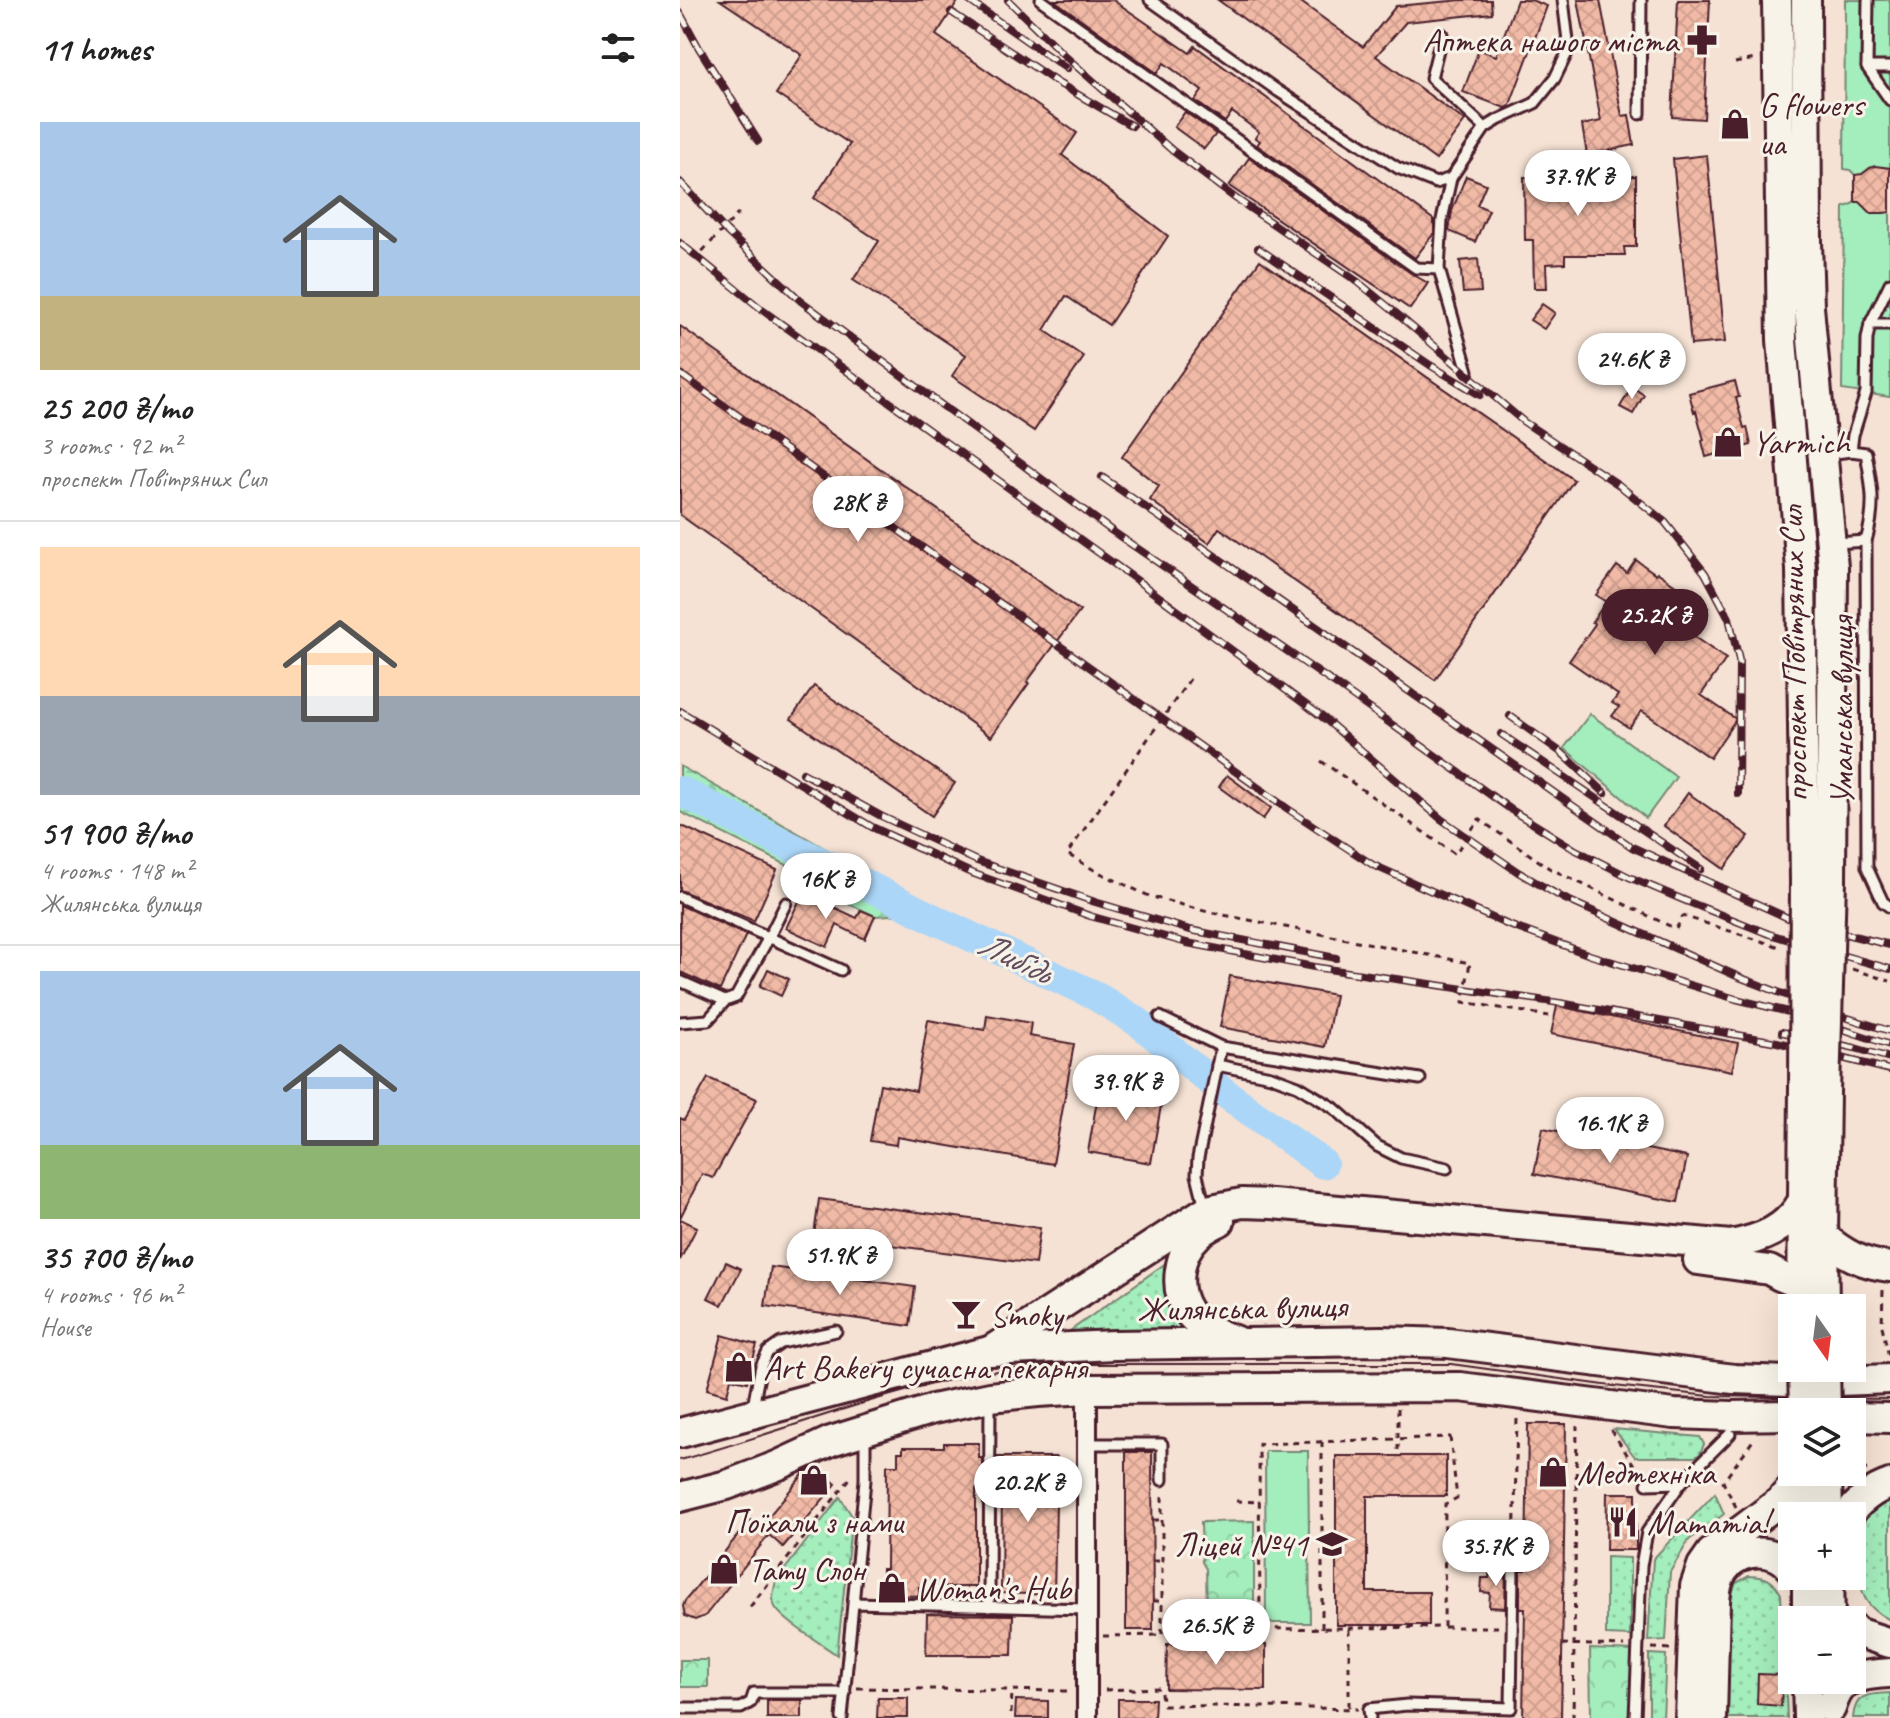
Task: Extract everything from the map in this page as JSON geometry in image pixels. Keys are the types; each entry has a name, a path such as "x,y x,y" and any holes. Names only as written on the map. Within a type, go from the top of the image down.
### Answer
{"main road":[{"name":"проспект Повітряних Сил","path":"1777,0 1782,340 1801,569 1818,880"},
{"name":"проспект Повітряних Сил","path":"1806,0 1809,307 1814,369 1838,453 1832,543 1834,591 1818,880 1814,1090 1824,1294"},
{"name":"проспект Повітряних Сил","path":"1802,1294 1802,1202 1814,1090"},
{"path":"989,1351 1207,1210 1242,1203 1731,1245 1756,1240 1779,1228 1802,1202"},
{"path":"1240,1343 1202,1325 1188,1312 1180,1294 1178,1279 1182,1259 1197,1235 1223,1219 1311,1220 1748,1265 1769,1270 1799,1294"},
{"path":"1823,1236 1853,1258 1878,1266 1886,1274"},
{"name":"Жилянська вулиця","path":"680,1433 989,1351 1114,1345 1448,1343 1734,1379 1778,1376"},
{"name":"Жилянська вулиця","path":"1866,1377 1890,1379"},
{"path":"680,1497 727,1485 831,1441 933,1409 990,1397 1038,1392 1087,1389 1460,1387 1674,1414 1778,1415"},
{"path":"1866,1417 1890,1418"},
{"path":"1860,1502 1890,1484"},
{"path":"1690,1718 1695,1586 1702,1566 1711,1553 1779,1502 1793,1486"},
{"path":"1712,1718 1717,1583 1724,1568 1738,1557 1756,1552 1778,1556"},
{"path":"1866,1635 1890,1643"},
{"path":"1825,1706 1851,1680 1890,1673"}],"street":[{"path":"1087,1389 1087,1718"}],"lane":[{"path":"1041,0 1416,268 1439,269"},
{"path":"1150,0 1278,91 1398,168 1436,183 1451,178"},
{"path":"1468,371 1439,269 1442,220 1451,178 1485,128 1535,103 1555,78 1569,49 1563,0"},
{"path":"1640,114 1641,0"},
{"path":"1868,0 1867,67 1890,100"},
{"path":"1442,34 1431,78 1485,128"},
{"path":"1867,67 1890,67"},
{"path":"1793,461 1838,453 1853,435 1866,393 1870,324 1890,283"},
{"path":"1870,324 1890,324"},
{"name":"Уманська вулиця","path":"1838,453 1866,453 1873,489 1872,518 1866,541 1867,867 1883,902 1890,907"},
{"path":"1832,543 1866,541"},
{"path":"680,897 841,970"},
{"path":"680,1022 708,1020 725,1001 736,997 786,903"},
{"path":"680,981 725,1001"},
{"path":"1160,1017 1221,1047 1420,1079"},
{"path":"1207,1210 1197,1175 1198,1158 1221,1047"},
{"path":"1216,1070 1271,1076 1298,1086 1334,1108 1377,1146 1401,1158 1447,1168"},
{"path":"756,1413 754,1401 761,1366 768,1352 781,1343 836,1331"},
{"path":"989,1607 990,1397"},
{"path":"842,1718 866,1469 865,1429"},
{"path":"1635,1718 1641,1566 1647,1532 1681,1483 1730,1434"},
{"path":"1086,1444 1162,1444 1162,1480"},
{"path":"1647,1484 1681,1483"},
{"path":"1370,1714 1407,1705 1511,1708 1513,1569"},
{"path":"854,1603 1087,1609"},
{"path":"680,1708 741,1708 751,1702 754,1693 845,1690"}],"path":[{"path":"1735,63 1755,60"},
{"path":"694,260 739,213"},
{"path":"1190,679 1067,854 1149,896 1208,912 1470,963 1463,1002 1549,1016"},
{"path":"1321,761 1455,854 1479,819 1549,868 1676,929 1683,916 1792,950"},
{"path":"1848,968 1890,981"},
{"path":"1886,1274 1882,1326 1890,1360"},
{"path":"1398,1408 1398,1456"},
{"path":"1513,1569 1517,1415"},
{"path":"1573,1718 1577,1422"},
{"path":"1608,1425 1647,1484"},
{"path":"1738,1512 1723,1482 1758,1433"},
{"path":"1444,1627 1445,1504 1457,1498 1450,1437 1259,1444 1260,1629 1512,1627"},
{"path":"1322,1441 1322,1628"},
{"path":"750,1607 853,1474"},
{"path":"1087,1637 1162,1635 1162,1480"},
{"path":"1236,1501 1260,1502"},
{"path":"1153,1520 1162,1520"},
{"path":"1153,1561 1162,1561"},
{"path":"1153,1601 1162,1601"},
{"path":"1349,1628 1349,1709"},
{"path":"1562,1644 1672,1649"},
{"path":"845,1690 1087,1691 1160,1688 1163,1705 1349,1709 1370,1714"},
{"path":"1011,1714 1012,1690"}],"green space":[{"path":"1845,0 1890,0 1890,397 1842,390 1844,207 1858,199 1859,179 1850,170 1844,169"},
{"path":"1590,714 1676,777 1646,818 1564,748"},
{"path":"680,766 828,850 844,865 898,891 913,903 908,914 875,916 807,884 799,871 680,812"},
{"path":"1173,1258 1189,1328 1070,1331"},
{"path":"1614,1429 1700,1437 1704,1444 1700,1454 1695,1457 1635,1457"},
{"path":"1265,1451 1308,1451 1310,1623 1266,1623"},
{"path":"1715,1493 1724,1514 1689,1540 1670,1572 1666,1640 1648,1641 1653,1559"},
{"path":"840,1497 852,1516 837,1655 779,1613 773,1598 776,1581"},
{"path":"1890,1497 1890,1620 1873,1609 1863,1590 1866,1590 1866,1518"},
{"path":"1254,1521 1254,1617 1207,1616 1201,1522"},
{"path":"1606,1557 1630,1558 1630,1636 1606,1635"},
{"path":"1749,1576 1760,1577 1768,1579 1781,1594 1782,1606 1778,1606 1778,1694 1786,1694 1787,1718 1727,1718 1731,1596 1736,1583"},
{"path":"1590,1649 1633,1651 1631,1711 1626,1718 1591,1718"},
{"path":"1649,1654 1666,1655 1663,1718 1649,1718"},
{"path":"680,1660 708,1660 708,1687 680,1687"},
{"path":"1890,1693 1890,1718 1853,1718 1857,1704 1864,1696"}],"building":[{"path":"720,0 959,0 936,35 1077,133 1062,155 1168,236 1109,325 1066,296 1044,330 1084,357 1034,431 952,376 966,355 853,280 879,241 814,198 850,144 776,94 802,55"},
{"path":"1054,0 1113,0 1190,53 1195,46 1434,220 1434,233 1415,258 1257,145 1260,141 1255,138 1259,132 1232,112 1225,122 1195,101 1202,91 1164,63 1157,73"},
{"path":"1218,0 1298,0 1363,47 1396,6 1491,0 1492,13 1406,22 1376,56 1465,121 1436,160"},
{"path":"1517,0 1531,0 1547,6 1509,107 1505,108 1463,92 1479,49 1496,56"},
{"path":"1578,0 1600,0 1622,116 1629,115 1634,145 1587,155 1582,125 1601,121"},
{"path":"1678,0 1710,0 1704,119 1672,117"},
{"path":"1185,112 1216,134 1204,149 1174,127"},
{"path":"1707,155 1725,342 1691,345 1673,159"},
{"path":"1249,158 1428,283 1410,309 1229,186"},
{"path":"1875,166 1890,168 1890,212 1871,213 1860,202 1855,202 1855,175"},
{"path":"1466,176 1486,184 1477,205 1489,210 1475,242 1449,231 1452,211"},
{"path":"1636,176 1636,247 1624,247 1625,255 1565,255 1565,263 1546,264 1547,288 1534,288 1533,240 1525,240 1524,177"},
{"path":"1478,259 1481,292 1463,293 1460,261"},
{"path":"1260,260 1574,480 1435,680 1219,528 1209,543 1150,500 1159,486 1122,457"},
{"path":"1542,304 1555,313 1544,329 1530,320"},
{"path":"680,326 1080,611 991,737 680,515"},
{"path":"1735,381 1739,397 1736,398 1751,445 1706,457 1704,440 1689,393"},
{"path":"1632,387 1644,395 1633,414 1620,407"},
{"path":"1636,560 1708,608 1690,634 1726,659 1701,695 1736,719 1710,758 1642,711 1629,728 1612,716 1619,707 1612,703 1618,695 1569,661 1606,602 1596,595 1617,566 1627,573"},
{"path":"814,686 955,783 932,816 791,719"},
{"path":"1227,775 1271,808 1263,819 1219,787"},
{"path":"1688,793 1749,836 1724,869 1664,826"},
{"path":"680,825 777,870 754,921 680,890"},
{"path":"803,893 857,918 861,910 875,916 865,939 837,925 827,947 786,928"},
{"path":"680,905 746,935 720,990 680,972"},
{"path":"768,969 789,979 781,996 760,986"},
{"path":"1230,976 1335,995 1325,1047 1220,1027"},
{"path":"1557,1006 1738,1043 1732,1071 1551,1034"},
{"path":"987,1015 1031,1023 1029,1036 1074,1044 1053,1164 897,1137 896,1145 870,1141 880,1084 916,1091 928,1020 985,1030"},
{"path":"708,1078 757,1099 713,1178 702,1174 680,1218 680,1118 684,1120"},
{"path":"1100,1083 1163,1094 1151,1163 1088,1152"},
{"path":"1543,1128 1687,1157 1678,1202 1534,1174"},
{"path":"819,1199 1040,1228 1035,1264 814,1235"},
{"path":"680,1219 697,1227 680,1260"},
{"path":"726,1262 741,1269 722,1305 708,1298"},
{"path":"771,1267 915,1287 910,1326 765,1306"},
{"path":"722,1335 757,1345 747,1382 731,1378 727,1395 707,1389"},
{"path":"1528,1424 1566,1424 1561,1718 1523,1718 1525,1608 1520,1608 1520,1570 1526,1570"},
{"path":"944,1443 979,1443 982,1489 976,1489 976,1587 919,1587 919,1596 882,1595 882,1569 886,1569 887,1465 898,1465 898,1452 903,1452 903,1447 944,1447"},
{"path":"1126,1452 1152,1452 1153,1630 1126,1630"},
{"path":"1336,1456 1446,1456 1446,1496 1367,1496 1367,1592 1429,1592 1429,1625 1336,1625"},
{"path":"997,1457 1057,1457 1054,1595 1001,1593 1002,1490 997,1490"},
{"path":"815,1467 836,1484 783,1547 769,1535 705,1616 695,1620 685,1616 685,1601 750,1520 760,1527 805,1472"},
{"path":"1607,1493 1636,1493 1636,1550 1606,1550"},
{"path":"1490,1569 1506,1569 1505,1608 1489,1607 1490,1593 1481,1592 1482,1578 1489,1578"},
{"path":"927,1614 1013,1615 1012,1655 926,1655"},
{"path":"1167,1644 1266,1645 1266,1690 1166,1689"},
{"path":"1758,1674 1778,1675 1781,1706 1757,1704"},
{"path":"878,1698 908,1698 908,1718 877,1718"},
{"path":"1118,1699 1155,1699 1154,1718 1118,1718"},
{"path":"767,1700 802,1700 802,1718 767,1718"},
{"path":"1016,1700 1048,1701 1048,1718 1015,1718"}],"waterway":[{"name":"Либідь","path":"680,791 938,921 1094,995 1138,1022 1221,1090 1323,1164"}],"tram line":[{"path":"680,1460 935,1383 999,1371 1081,1364 1451,1364 1710,1396 1890,1399"}],"railway":[{"path":"968,0 1067,69"},
{"path":"1008,0 1066,57 1173,151 1235,198 1358,282 1524,422 1619,485 1665,522 1705,573 1729,618 1739,660 1738,794"},
{"path":"951,12 1058,83 1132,126"},
{"path":"680,13 758,141"},
{"path":"680,182 726,231 801,301 1112,531 1513,811 1574,849 1686,901 1769,934 1890,969"},
{"path":"680,243 765,312 1325,719 1441,819 1518,872 1563,898 1739,977 1835,1014 1890,1031"},
{"path":"1258,248 1430,365 1480,395"},
{"path":"680,374 1288,809 1373,865 1506,924 1590,955 1801,1015 1890,1045"},
{"path":"1102,477 1632,847 1797,922 1890,945"},
{"path":"680,711 872,827 969,872 1090,916 1187,943 1314,967 1560,1003 1777,1042 1890,1070"},
{"path":"1510,716 1562,753 1605,793"},
{"path":"1501,734 1701,869"},
{"path":"803,773 881,816 977,861 1095,902 1190,930 1336,958"},
{"path":"1782,1032 1890,1058"}],"place":[{"name":"Аптека нашого міста","path":"1702,40"},
{"name":"G flowers ua","path":"1735,124"},
{"name":"Yarmich","path":"1728,442"},
{"name":"Smoky","path":"966,1314"},
{"name":"Art Bakery сучасна пекарня","path":"739,1367"},
{"name":"Медтехніка","path":"1553,1472"},
{"name":"Поїхали з нами","path":"814,1480"},
{"name":"Mamamia!","path":"1623,1522"},
{"name":"Ліцей №41","path":"1332,1544"},
{"name":"Тату Слон","path":"724,1569"},
{"name":"Woman's Hub","path":"892,1588"}]}
